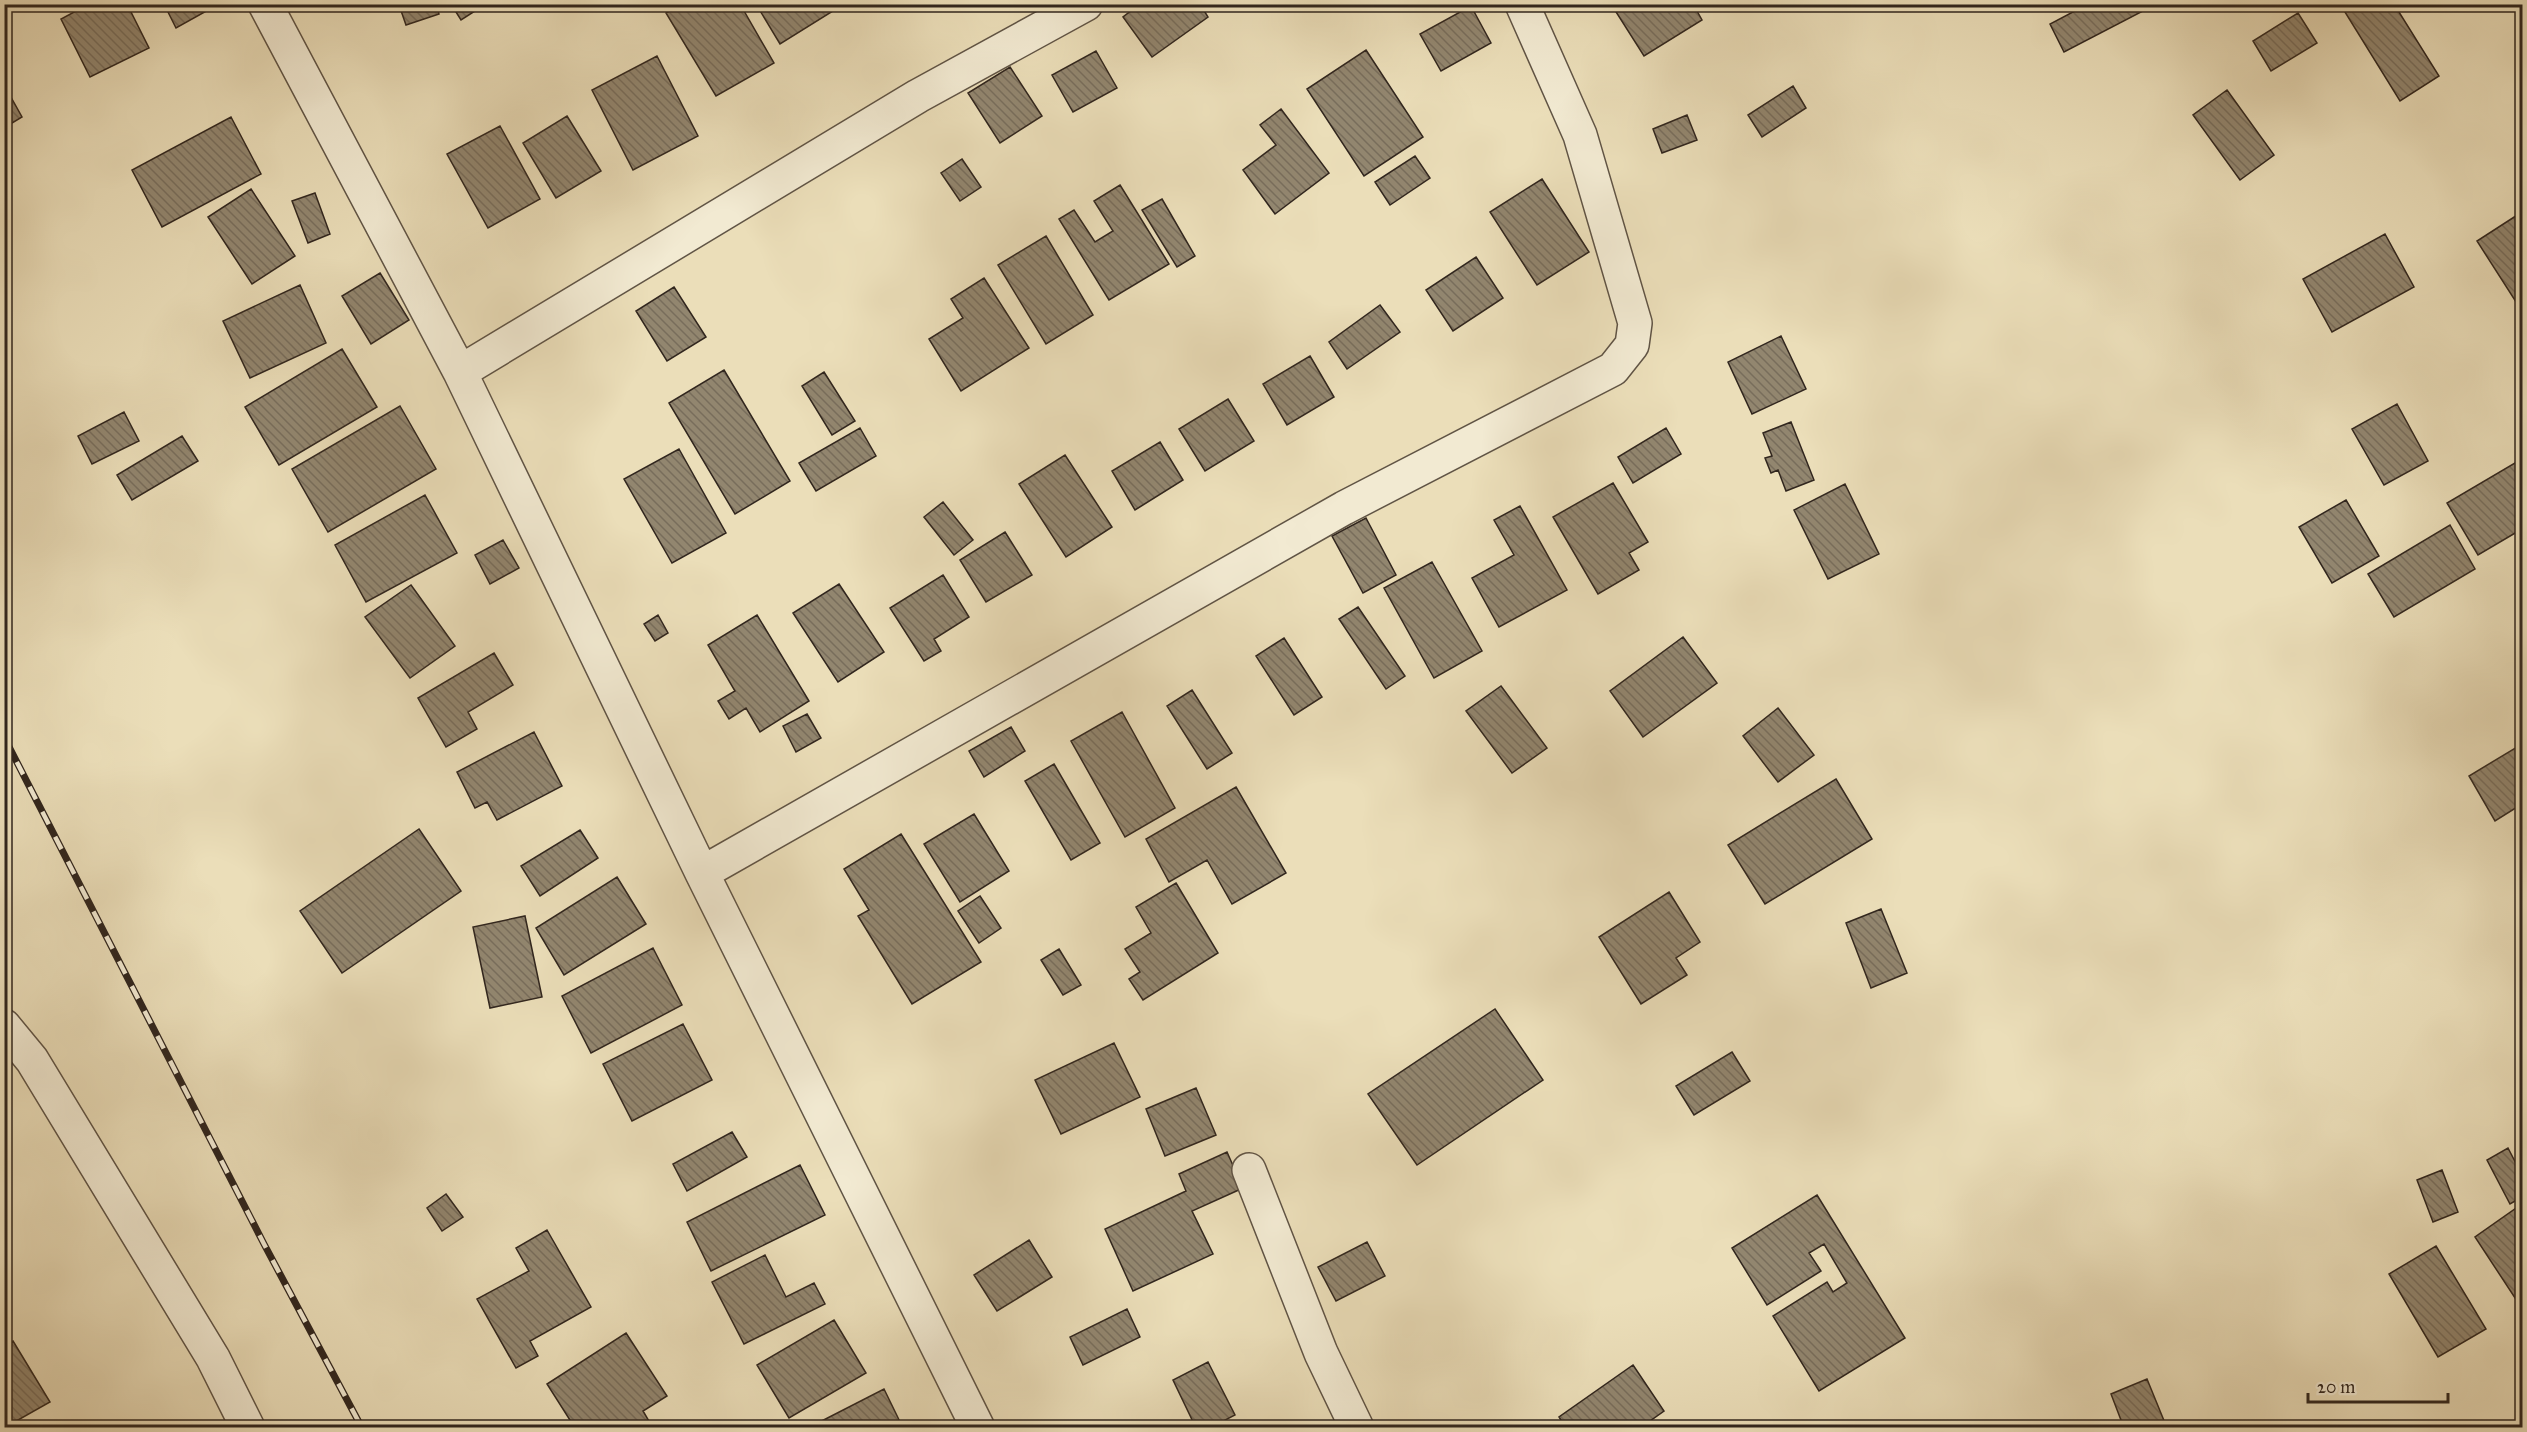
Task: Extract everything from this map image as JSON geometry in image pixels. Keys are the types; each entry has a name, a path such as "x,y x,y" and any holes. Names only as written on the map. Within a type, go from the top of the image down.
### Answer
{"street":[{"path":"265,4 460,372 702,873 978,1428"},
{"path":"460,372 918,96 1086,4"},
{"path":"702,873 1344,508 1613,369 1632,345 1635,323 1580,135 1522,4"},
{"path":"4,1026 32,1060 207,1348 248,1428"},
{"path":"1249,1170 1321,1353 1358,1428"}],"building":[{"path":"89,4 127,4 149,48 90,77 61,19"},
{"path":"164,4 219,4 176,28"},
{"path":"436,4 439,14 406,25 399,5"},
{"path":"451,4 486,4 461,20"},
{"path":"680,4 740,4 774,63 716,96 666,13"},
{"path":"756,4 840,4 841,6 780,44"},
{"path":"1140,4 1200,4 1208,17 1152,57 1123,17"},
{"path":"1611,4 1693,4 1702,20 1644,56"},
{"path":"2088,4 2139,4 2143,11 2064,52 2050,24"},
{"path":"2340,4 2394,4 2439,76 2400,101"},
{"path":"1471,6 1491,43 1441,71 1420,34"},
{"path":"2298,13 2317,43 2271,71 2253,41"},
{"path":"1366,50 1423,137 1364,176 1307,89"},
{"path":"1096,51 1117,88 1073,112 1052,75"},
{"path":"657,56 698,136 633,170 592,90"},
{"path":"1010,67 1042,116 1000,143 968,93"},
{"path":"1793,86 1806,108 1762,137 1748,115"},
{"path":"7,90 22,117 4,128 4,92"},
{"path":"2227,90 2274,155 2240,180 2193,115"},
{"path":"1281,109 1329,173 1275,214 1243,170 1276,145 1260,125"},
{"path":"1687,115 1697,140 1662,153 1653,129"},
{"path":"567,116 601,171 556,198 523,143"},
{"path":"231,117 261,174 162,227 132,170"},
{"path":"500,126 540,199 488,228 447,154"},
{"path":"1415,156 1430,178 1390,205 1375,182"},
{"path":"962,159 981,187 960,201 941,173"},
{"path":"1542,179 1589,252 1537,285 1490,212"},
{"path":"1120,185 1169,264 1109,300 1059,219 1074,210 1095,242 1113,231 1094,201"},
{"path":"251,189 295,256 252,284 208,217"},
{"path":"315,193 330,234 308,243 292,201"},
{"path":"1162,199 1195,256 1177,267 1142,210"},
{"path":"2522,212 2522,303 2518,305 2477,241"},
{"path":"2385,234 2414,287 2332,332 2303,279"},
{"path":"1046,236 1093,315 1046,344 998,265"},
{"path":"1476,257 1503,298 1453,331 1426,290"},
{"path":"380,273 409,320 371,344 342,296"},
{"path":"984,278 1029,348 961,391 929,339 963,318 951,299"},
{"path":"300,285 326,343 250,378 223,321"},
{"path":"674,287 706,337 667,361 636,311"},
{"path":"1380,305 1400,332 1347,369 1329,342"},
{"path":"1781,336 1806,389 1752,414 1728,362"},
{"path":"342,349 377,407 279,465 245,407"},
{"path":"1310,356 1334,397 1287,425 1263,384"},
{"path":"724,370 790,481 735,514 669,403"},
{"path":"824,372 855,421 832,435 802,386"},
{"path":"1228,399 1254,441 1205,471 1179,429"},
{"path":"2397,404 2428,461 2384,485 2352,429"},
{"path":"400,406 436,469 328,532 292,469"},
{"path":"124,412 139,441 92,464 78,436"},
{"path":"1791,422 1814,480 1786,491 1778,470 1771,473 1765,458 1772,456 1763,433"},
{"path":"860,428 876,456 816,491 799,463"},
{"path":"1666,428 1681,454 1633,483 1618,457"},
{"path":"182,436 198,461 132,500 117,475"},
{"path":"1160,442 1183,480 1135,510 1112,471"},
{"path":"679,449 726,533 672,563 624,479"},
{"path":"1065,455 1112,527 1066,557 1019,484"},
{"path":"2520,460 2522,529 2478,555 2447,503"},
{"path":"1613,483 1648,542 1629,553 1639,570 1598,594 1553,517"},
{"path":"1845,484 1879,554 1828,579 1794,510"},
{"path":"425,495 457,553 366,602 335,545"},
{"path":"2346,500 2379,556 2332,583 2299,527"},
{"path":"943,502 973,540 954,555 924,517"},
{"path":"1520,506 1567,590 1499,627 1472,578 1514,555 1494,520"},
{"path":"1366,518 1396,575 1363,593 1332,536"},
{"path":"2450,525 2475,569 2394,617 2368,574"},
{"path":"1005,532 1032,575 986,602 960,560"},
{"path":"503,540 519,568 490,584 475,555"},
{"path":"1432,562 1482,651 1434,678 1384,588"},
{"path":"943,575 969,617 934,639 941,651 924,661 890,608"},
{"path":"839,584 884,652 838,682 793,613"},
{"path":"411,585 455,646 410,678 365,617"},
{"path":"1358,607 1405,676 1386,689 1339,619"},
{"path":"658,615 668,633 655,641 644,624"},
{"path":"757,615 809,701 760,732 746,708 729,719 718,701 735,691 708,645"},
{"path":"1683,637 1717,683 1643,737 1610,691"},
{"path":"1284,638 1322,697 1294,715 1256,656"},
{"path":"494,653 513,685 468,712 477,729 446,747 418,698"},
{"path":"1501,686 1547,748 1512,773 1466,711"},
{"path":"1192,690 1232,753 1207,769 1167,706"},
{"path":"1778,708 1814,755 1778,782 1743,736"},
{"path":"1122,712 1175,808 1125,837 1071,741"},
{"path":"807,714 821,738 796,752 783,726"},
{"path":"1011,727 1025,751 984,777 969,751"},
{"path":"534,732 562,786 497,820 487,802 475,808 457,772"},
{"path":"2522,744 2522,804 2495,821 2469,776"},
{"path":"1054,764 1100,843 1071,860 1025,781"},
{"path":"1836,779 1872,839 1765,904 1728,845"},
{"path":"1236,787 1286,873 1232,904 1207,860 1169,882 1146,839"},
{"path":"974,814 1009,871 960,902 924,844"},
{"path":"419,829 461,891 342,973 300,911"},
{"path":"580,830 598,858 540,896 521,866"},
{"path":"901,834 981,962 912,1004 858,916 869,910 844,869"},
{"path":"617,877 646,924 564,975 536,928"},
{"path":"1176,883 1218,953 1143,1000 1129,979 1140,972 1125,949 1151,933 1136,907"},
{"path":"1669,892 1700,942 1676,958 1687,975 1641,1004 1599,937"},
{"path":"980,896 1001,928 979,943 958,911"},
{"path":"1881,909 1907,973 1871,988 1846,923"},
{"path":"525,916 542,997 490,1008 473,927"},
{"path":"653,948 682,1005 591,1053 562,996"},
{"path":"1059,949 1081,985 1063,995 1041,960"},
{"path":"1495,1009 1543,1080 1417,1165 1368,1094"},
{"path":"683,1024 712,1080 632,1121 603,1064"},
{"path":"1114,1043 1140,1097 1061,1134 1035,1080"},
{"path":"1732,1052 1750,1081 1694,1115 1676,1086"},
{"path":"1196,1088 1216,1135 1165,1156 1146,1109"},
{"path":"732,1132 747,1157 687,1191 673,1164"},
{"path":"2508,1148 2522,1175 2522,1197 2510,1204 2487,1160"},
{"path":"1227,1152 1243,1188 1192,1211 1213,1254 1133,1291 1105,1229 1186,1191 1179,1174"},
{"path":"800,1165 825,1215 711,1271 687,1222"},
{"path":"2442,1170 2458,1212 2433,1222 2417,1180"},
{"path":"446,1194 463,1217 442,1231 427,1208"},
{"path":"1817,1195 1905,1338 1819,1391 1773,1316 1827,1282 1833,1292 1847,1283 1824,1244 1809,1253 1821,1271 1767,1305 1732,1248"},
{"path":"2522,1204 2522,1307 2521,1307 2475,1237"},
{"path":"547,1230 591,1307 530,1341 538,1356 516,1368 477,1299 529,1271 516,1248"},
{"path":"1029,1240 1052,1277 997,1311 974,1275"},
{"path":"1367,1242 1385,1276 1336,1301 1318,1267"},
{"path":"2436,1246 2486,1329 2438,1357 2389,1274"},
{"path":"765,1255 786,1297 814,1283 825,1304 744,1344 712,1282"},
{"path":"1127,1309 1140,1337 1083,1365 1070,1337"},
{"path":"834,1320 866,1373 789,1418 757,1365"},
{"path":"626,1333 667,1396 643,1411 653,1428 575,1428 547,1384"},
{"path":"13,1341 50,1402 4,1428 4,1346"},
{"path":"1208,1362 1235,1415 1210,1428 1196,1428 1173,1380"},
{"path":"1633,1365 1664,1411 1640,1428 1566,1428 1559,1417"},
{"path":"2147,1379 2167,1428 2124,1428 2111,1394"},
{"path":"884,1389 903,1428 808,1428"}],"railway":[{"path":"4,737 264,1244 362,1428"}]}
